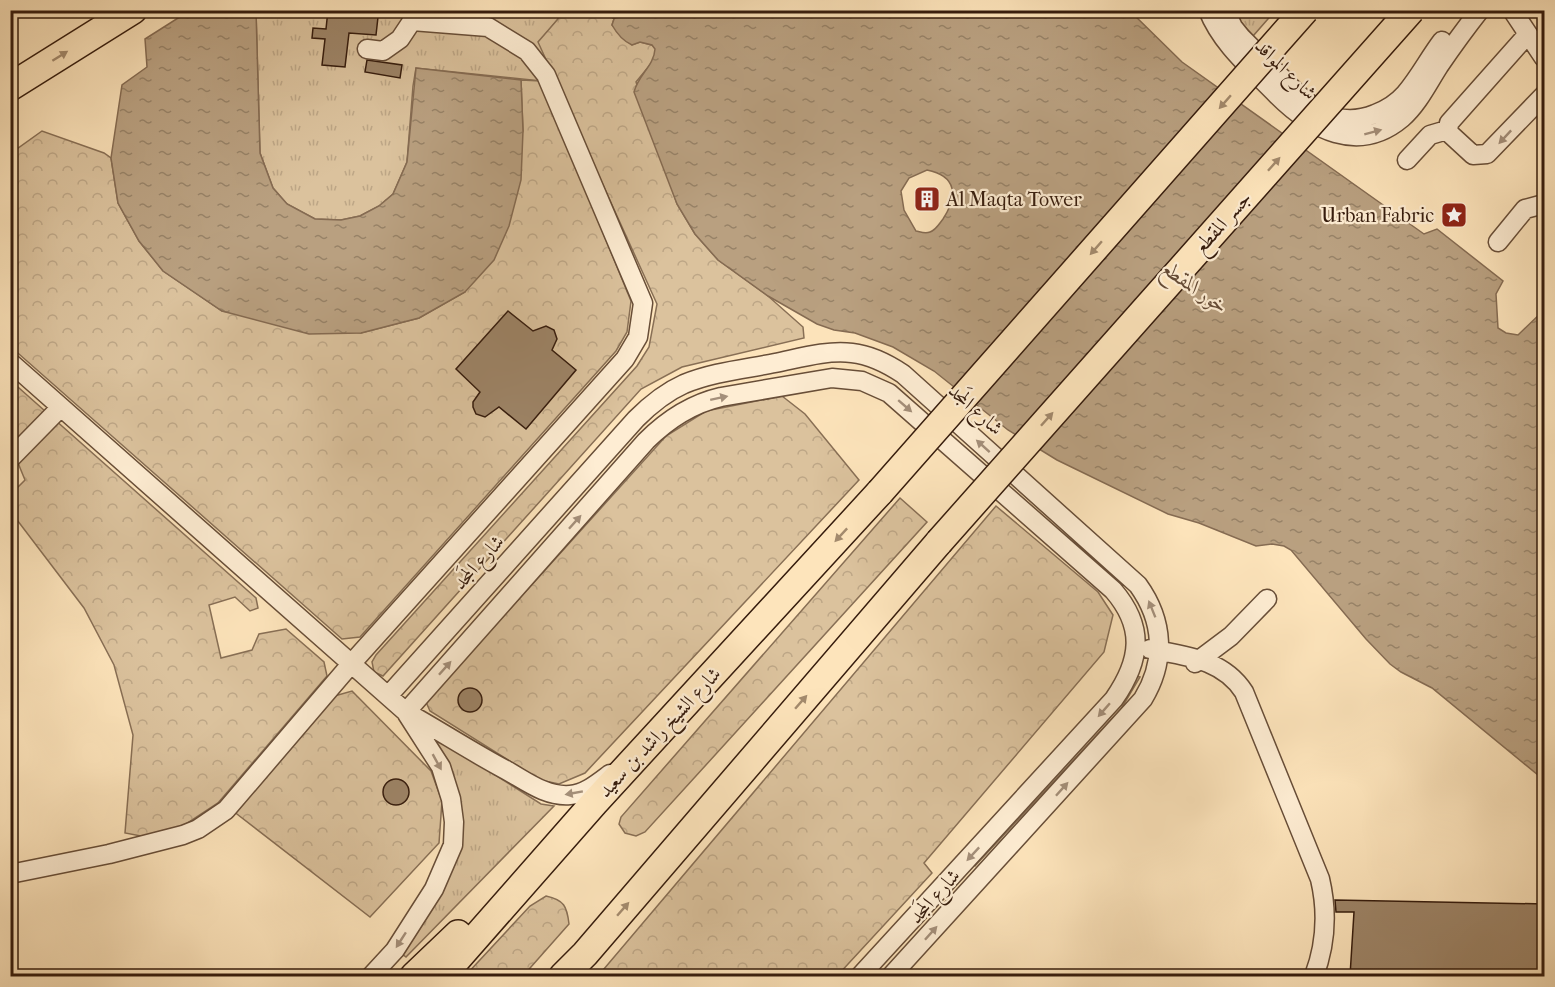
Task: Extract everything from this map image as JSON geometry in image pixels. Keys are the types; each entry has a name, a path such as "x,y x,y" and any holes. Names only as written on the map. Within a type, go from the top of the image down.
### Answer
{"highway":[{"path":"10,87 134,10"},
{"name":"شارع الشيخ راشد بن سعيد","path":"442,976 595,802 880,492 1305,10"},
{"name":"جسر المقطع","path":"585,954 939,542 1410,10"},
{"path":"414,976 595,802"},
{"path":"563,976 585,954"},
{"path":"568,976 585,954"}],"street":[{"name":"شارع المواقد","path":"1209,10 1214,25 1227,43 1296,113 1322,121"},
{"name":"شارع المواقد","path":"1225,10 1241,37 1322,121"},
{"path":"1322,121 1368,117 1396,102 1412,85 1464,10"},
{"path":"1322,121 1330,132 1351,136 1371,134 1390,126 1403,117 1480,10"},
{"path":"1511,12 1545,58"},
{"path":"10,874 109,854 183,835 213,820 237,798 351,664 625,359 638,338 644,303 546,75 527,51 488,27 412,21 400,39 383,51 367,49"},
{"path":"1528,34 1449,123 1447,130 1451,137 1469,152 1478,156 1487,154 1545,94"},
{"path":"1407,160 1430,135 1447,130"},
{"path":"1498,242 1525,209 1545,204"},
{"name":"شارع المَجد","path":"388,696 636,419 658,400 683,385 710,375 824,353 838,352 866,356 892,367 903,374 1127,574 1147,597 1154,611 1158,626 1159,658 1151,686 1134,711 891,976"},
{"path":"10,362 406,712 463,747 536,787 554,794 580,793 597,784 641,752"},
{"path":"406,712 646,441 668,421 707,400 831,378 862,381 889,393 901,402 1113,590 1125,604 1132,620 1135,653 1159,658 1181,667 1199,661 1237,631 1267,600"},
{"path":"10,459 61,407"},
{"name":"شارع المَجد","path":"860,976 1106,710 1122,688 1135,653"},
{"path":"1199,661 1214,663 1224,670 1244,692 1320,879 1324,893 1326,921 1323,949 1314,976"},
{"path":"370,976 395,950 434,889 453,845 454,822 451,800 441,767 406,712"}],"green space":[{"path":"256,11 559,11 558,19 539,42 554,76 541,81 416,68 407,162 393,194 379,206 360,216 341,220 315,219 287,204 273,188 260,153"},
{"path":"559,11 603,11 614,19 612,25 632,45 640,42 652,45 656,49 655,59 636,82 677,204 695,234 718,260 768,296 803,327 804,338 682,367 641,389 383,676 374,672 372,662 376,655 637,366 649,347 657,304 538,42 558,19"},
{"path":"1235,11 1275,11 1253,36"},
{"path":"521,80 541,81 631,301 627,332 616,351 360,637 342,639 11,347 10,154 42,131 104,153 111,158 118,203 139,241 163,271 222,311 361,333 419,318 465,292 523,131"},
{"path":"10,380 256,598 258,608 250,611 235,597 209,605 221,658 252,650 259,634 286,629 324,662 327,676 218,803 180,828 146,837 125,833 133,735 114,665 84,608 11,512 11,494 25,480 18,463 11,454"},
{"path":"782,396 805,414 859,480 585,773 559,784 540,780 430,711 426,702 666,436 706,411"},
{"path":"900,498 927,522 645,832 636,836 625,833 619,824 621,817"},
{"path":"996,506 1098,592 1113,615 1104,652 924,863 932,873 837,976 598,976"},
{"path":"1132,675 1140,677 1121,709 975,866 969,860"},
{"path":"352,691 431,771 442,801 439,843 370,917 233,811 331,697"},
{"path":"438,739 541,804 554,806 406,957 401,953 461,847 433,740"},
{"path":"546,896 564,905 569,924 523,976 465,976 530,906"}],"water":[{"name":"خور المقطع","path":"624,10 1130,11 1182,62 1424,234 1437,229 1503,281 1496,294 1498,328 1506,333 1518,335 1544,310 1544,780 1432,688 1390,664 1291,550 1272,544 1256,546 1199,523 1168,514 1057,460 1008,430 934,371 893,347 855,333 834,330 817,324 768,296 718,260 695,234 677,204 634,92 652,60 655,49 652,45 640,42 632,45 626,41 612,25 614,19","holes":["927,170 944,177 952,188 948,211 934,230 926,233 916,231 904,210 901,191 909,178"]},
{"path":"189,11 256,11 260,153 273,188 287,204 315,219 341,220 360,216 379,206 393,194 407,162 416,68 521,80 523,131 521,180 509,226 494,260 465,292 419,318 361,333 309,334 222,311 163,271 139,241 118,203 111,158 122,85 147,67 145,39"}],"building":[{"path":"328,10 352,10 352,15 378,17 376,35 349,33 345,67 322,65 325,39 312,38 313,28 326,29"},
{"path":"367,60 402,65 400,78 365,72"},
{"name":"Al Maqta Tower","path":"924,190 930,190 935,198 933,204 924,206 919,201 919,195"},
{"path":"508,311 533,331 546,326 554,330 557,339 552,350 576,370 526,429 499,407 485,417 476,414 473,402 480,392 456,369"},
{"path":"465,688 475,688 482,695 482,705 475,712 465,712 458,705 458,695"},
{"path":"396,779 405,783 409,792 405,801 396,805 387,801 383,792 387,783"},
{"path":"1335,900 1545,904 1545,976 1350,976 1354,912 1336,912"}],"place":[{"name":"Al Maqta Tower","path":"927,199"},
{"name":"Urban Fabric","path":"1454,215"}]}
